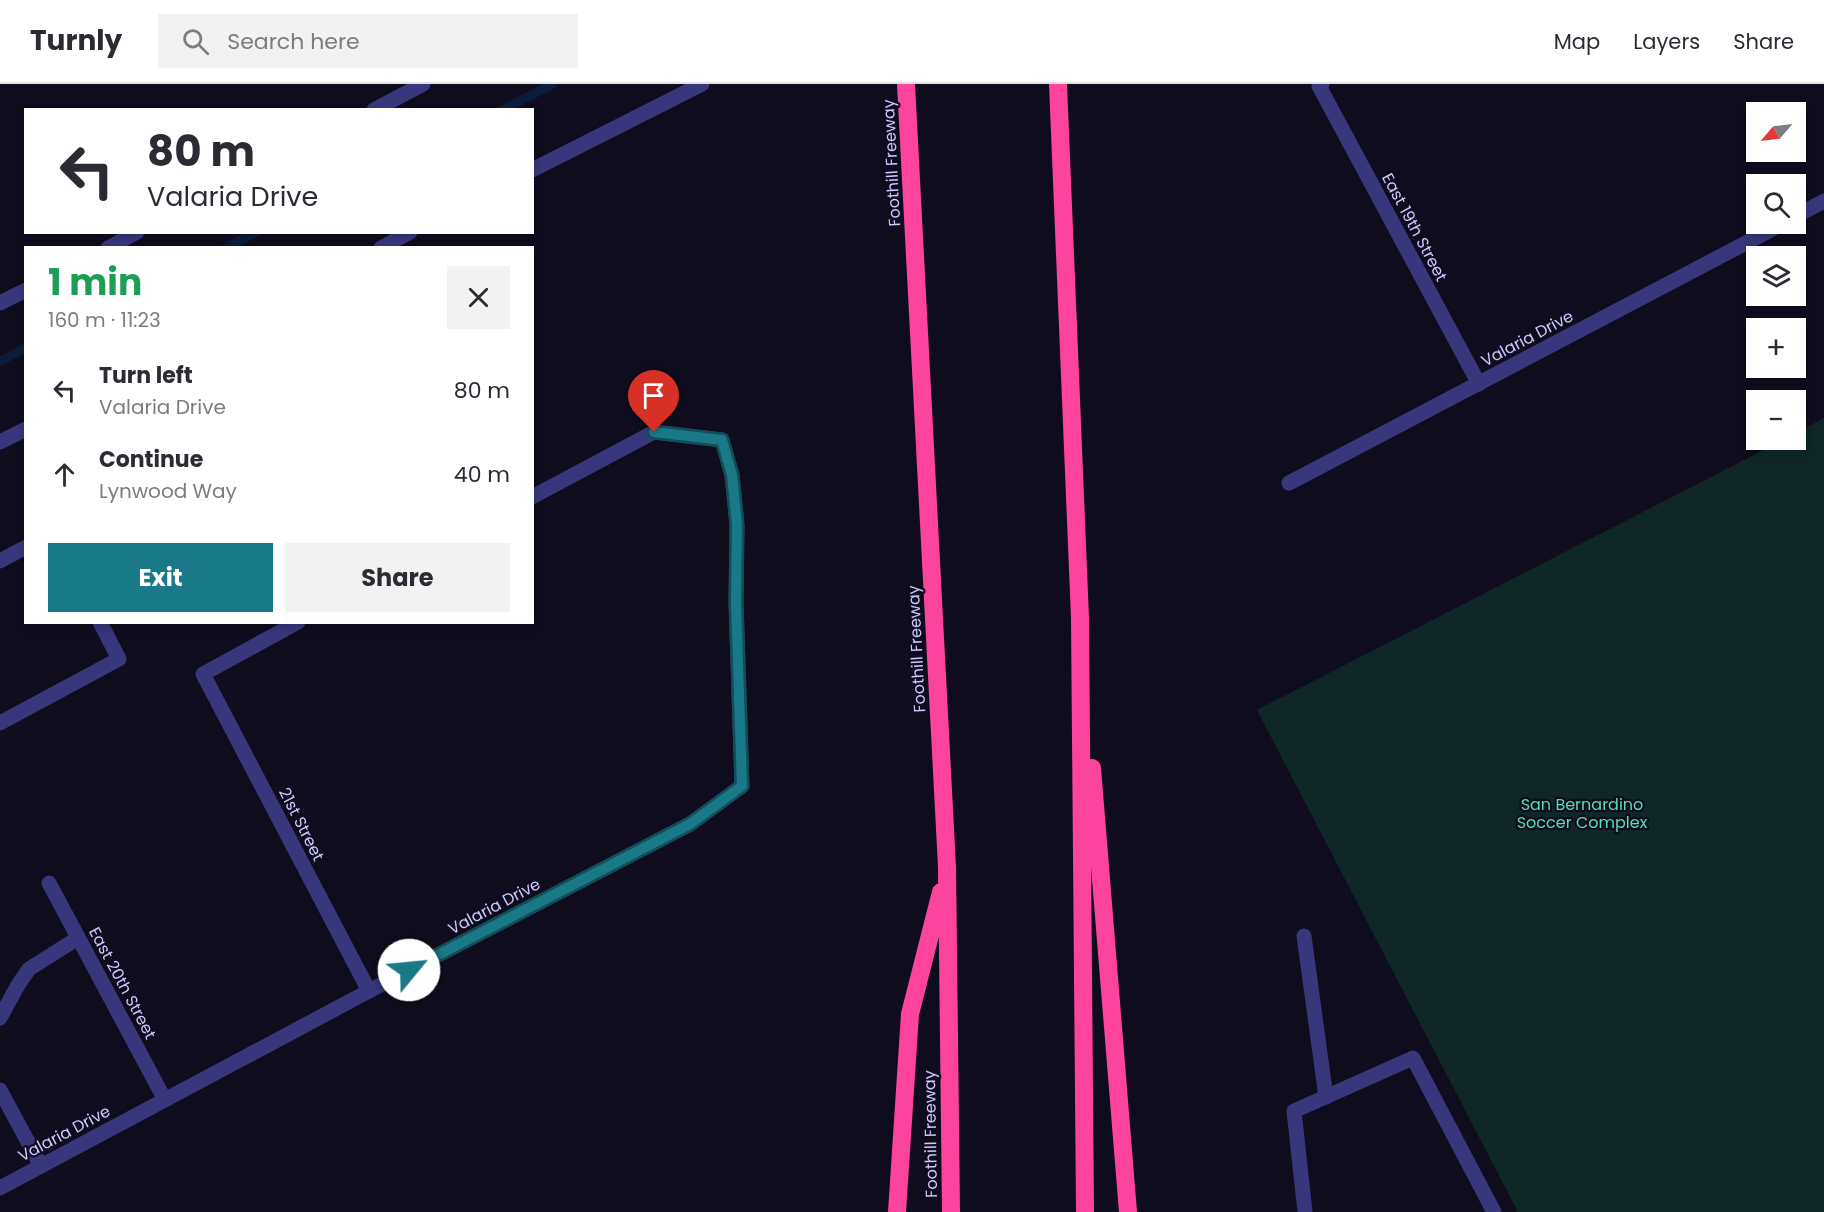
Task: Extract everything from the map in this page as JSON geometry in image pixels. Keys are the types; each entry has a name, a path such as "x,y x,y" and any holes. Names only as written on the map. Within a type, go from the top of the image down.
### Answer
{"highway":[{"name":"Foothill Freeway","path":"906,84 947,867 951,1212"},
{"path":"1058,84 1080,618 1085,1212"},
{"path":"1080,618 1128,1212"},
{"path":"897,1212 910,1014 947,867"}],"street":[{"path":"378,108 423,84"},
{"path":"534,169 702,84"},
{"name":"East 19th Street","path":"1320,85 1479,384"},
{"path":"1806,211 1824,201"},
{"path":"112,246 133,234"},
{"path":"385,246 407,234"},
{"name":"Valaria Drive","path":"1289,483 1763,234"},
{"path":"0,303 24,291"},
{"path":"0,441 24,430"},
{"name":"Valaria Drive","path":"0,1188 690,824 742,786 736,602 736,515 732,475 722,440 654,432 534,496"},
{"path":"0,561 24,548"},
{"path":"0,723 119,659 101,624"},
{"name":"21st Street","path":"294,624 203,674 369,992"},
{"name":"East 20th Street","path":"49,884 165,1100"},
{"path":"1304,936 1326,1096"},
{"path":"0,1018 29,969 78,938"},
{"path":"1305,1212 1294,1111 1413,1058 1494,1212"},
{"path":"0,1090 41,1166"}],"green space":[{"name":"San Bernardino Soccer Complex","path":"1824,418 1824,1212 1518,1212 1257,710 1764,450 1806,450 1806,428"}],"waterway":[{"path":"506,108 553,84"},
{"path":"230,246 252,234"},
{"path":"0,361 24,349"}],"route":[{"path":"409,970 690,824 742,786 736,602 737,525 732,475 722,440 654,432"}]}
